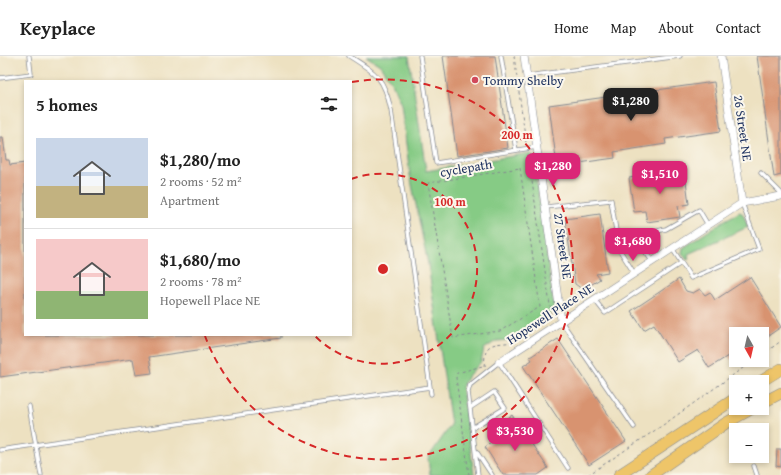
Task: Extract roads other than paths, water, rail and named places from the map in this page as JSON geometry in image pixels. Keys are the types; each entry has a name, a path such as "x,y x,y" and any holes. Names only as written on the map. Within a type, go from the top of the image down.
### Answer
{"main road":[{"path":"769,376 781,369"},
{"path":"769,399 781,393"},
{"path":"619,475 729,403"},
{"path":"651,475 726,423 740,415"}],"street":[{"name":"27 Street NE","path":"524,56 538,147 561,320"},
{"name":"26 Street NE","path":"722,56 742,203"},
{"name":"Hopewell Place NE","path":"499,362 742,203 781,196"}],"lane":[{"path":"0,78 31,74 29,56"},
{"path":"349,56 373,71 388,93 430,394"},
{"path":"420,56 436,163 538,147"},
{"path":"502,56 516,150"},
{"path":"527,76 680,56"},
{"path":"761,173 781,193"},
{"path":"546,207 611,200 619,249 634,273"},
{"path":"672,248 691,278 759,249 742,203"},
{"path":"652,261 640,244 639,235 666,230 699,210 708,225"},
{"path":"594,299 605,313 681,262"},
{"path":"561,320 634,427"},
{"path":"478,475 468,392 470,385 499,362 568,468"},
{"path":"0,450 430,387"},
{"path":"470,408 494,392 505,408 472,428"},
{"path":"29,406 41,475"},
{"path":"475,449 492,475"},
{"path":"754,466 757,475"}],"place":[{"name":"Tommy Shelby","path":"475,80"}]}
